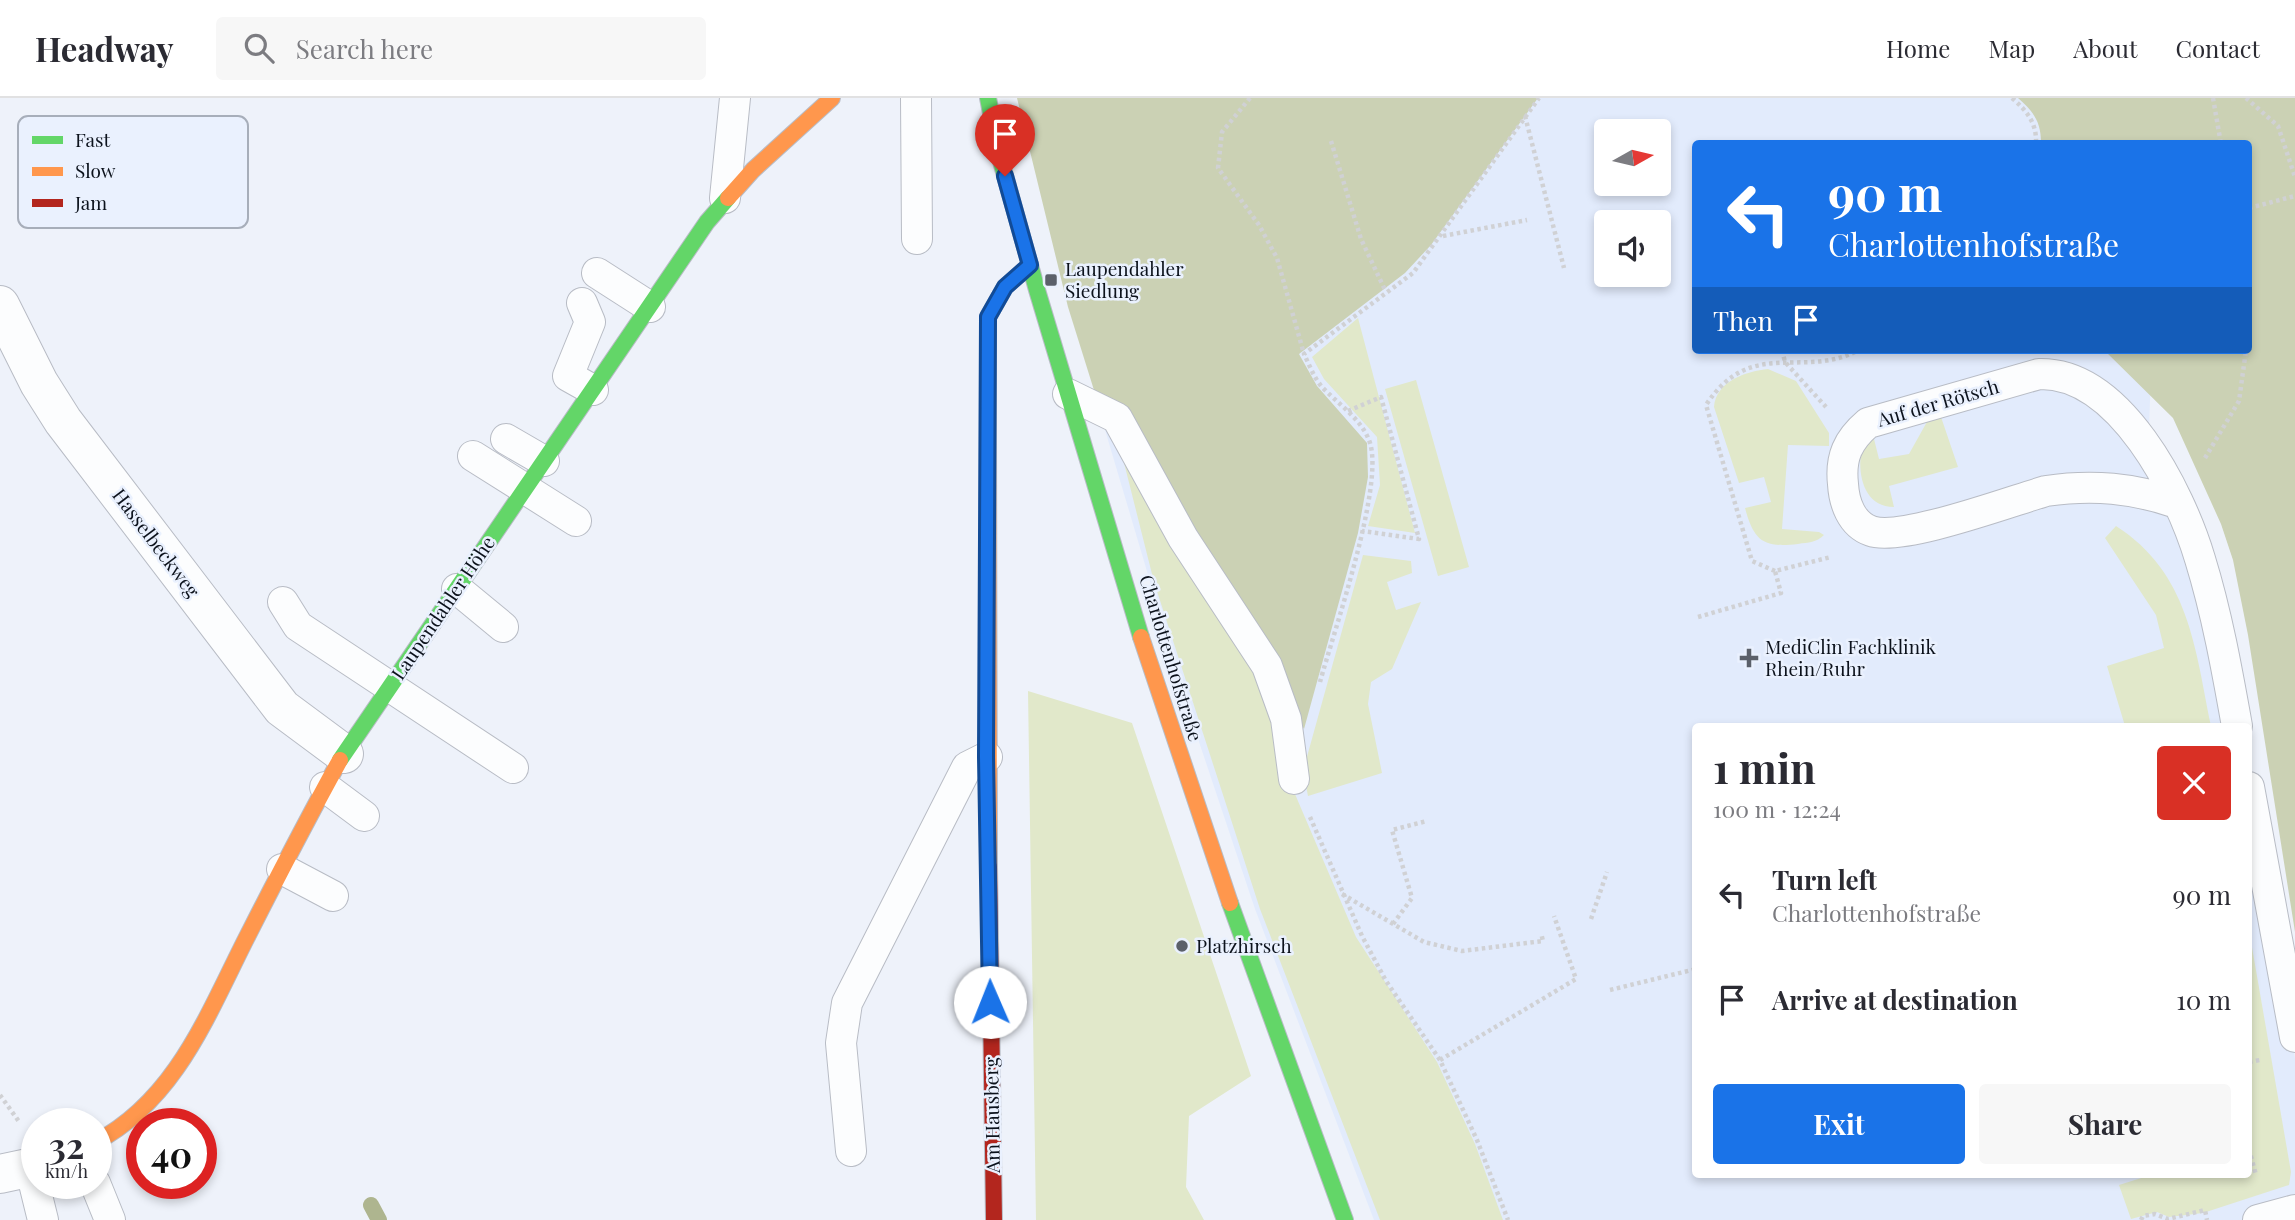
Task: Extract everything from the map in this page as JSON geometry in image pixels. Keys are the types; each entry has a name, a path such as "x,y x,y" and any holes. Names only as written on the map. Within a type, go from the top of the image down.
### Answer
{"street":[{"name":"Laupendahler Höhe","path":"112,1132 134,1119 158,1096 182,1064 344,754 725,198 832,98"},
{"name":"Charlottenhofstraße","path":"988,98 999,154 1030,265 1164,712 1234,916 1345,1220"},
{"name":"Am Hausberg","path":"994,1220 986,757 988,317 1005,287 1030,265"},
{"name":"Hasselbeckweg","path":"0,304 39,383 63,421 282,708 344,754"}],"lane":[{"path":"725,198 735,98"},
{"path":"916,98 917,239"},
{"path":"597,273 650,307"},
{"path":"582,303 590,322 568,376 593,390"},
{"name":"Auf der Rötsch","path":"1857,523 1844,496 1842,474 1845,450 1853,436 1868,424 2039,374 2058,373 2096,390 2122,415 2151,455 2177,503 2200,557 2220,634 2236,723"},
{"path":"1068,394 1117,418 1183,538 1267,666 1286,719 1294,779"},
{"path":"506,439 544,461"},
{"path":"473,456 576,521"},
{"path":"1857,523 1870,531 1902,533 2046,491 2070,487 2120,488 2145,492 2177,503"},
{"path":"457,589 503,626"},
{"path":"283,602 298,625 513,768"},
{"path":"851,1152 841,1043 847,1003 967,767 986,757"},
{"path":"325,787 364,816"},
{"path":"2252,803 2295,1037"},
{"path":"282,869 333,896"},
{"path":"34,1199 43,1220"},
{"path":"101,1199 110,1220"},
{"path":"2258,1220 2295,1210"}],"path":[{"path":"1250,98 1222,132 1218,168 1259,225 1277,258 1304,354 1320,384 1348,411 1370,442 1373,478 1362,531 1318,690"},
{"path":"1304,354 1413,273 1442,237 1539,98"},
{"path":"2012,98 2031,117 2037,130 2036,140"},
{"path":"2213,98 2220,140"},
{"path":"2246,98 2278,126 2295,177"},
{"path":"1525,115 1564,268"},
{"path":"1331,141 1361,239 1386,292"},
{"path":"2252,207 2295,196"},
{"path":"1442,237 1527,220"},
{"path":"1783,354 1785,362 1853,436"},
{"path":"1846,354 1830,359 1748,366 1717,388 1706,405 1752,561 1775,571 1831,557 1857,523"},
{"path":"2177,503 2239,401 2245,354"},
{"path":"1348,411 1381,397 1419,539 1362,531"},
{"path":"1698,617 1781,593 1775,571"},
{"path":"1294,779 1341,893 1386,981 1440,1060 1477,1140 1508,1220"},
{"path":"1393,924 1412,898 1392,830 1427,821"},
{"path":"1591,919 1607,872"},
{"path":"1341,893 1424,942 1462,951 1543,941 1541,933"},
{"path":"1440,1060 1576,979 1554,916"},
{"path":"1610,990 1692,970"},
{"path":"2141,1220 2143,1216 2155,1214 2168,1219 2205,1210 2207,1220"}],"shaded area":[{"name":"MediClin Fachklinik Rhein/Ruhr","path":"1150,98 2183,98 2178,140 1692,140 1692,354 2152,354 2148,452 2197,562 2232,723 1692,723 1692,1178 2252,1178 2252,828 2295,1058 2295,1220 1374,1220 1255,909 1187,706 1100,413"}],"green space":[{"path":"1017,98 1538,98 1431,245 1405,273 1299,354 1317,386 1367,443 1368,477 1358,533 1304,729 1276,674 1098,403 1068,307"},
{"path":"2018,98 2295,98 2295,932 2248,635 2233,560 2221,524 2173,418 2108,354 2252,354 2252,140 2041,140 2036,118"},
{"path":"1358,318 1415,533 1368,526 1380,485 1377,437 1324,379 1312,357"},
{"path":"1768,369 1796,381 1829,433 1829,446 1788,445 1782,529 1819,532 1824,535 1812,542 1776,545 1756,535 1745,508 1771,502 1764,477 1739,483 1714,407 1720,390 1726,384 1742,375"},
{"path":"1416,380 1469,567 1438,576 1385,389"},
{"path":"1941,417 1958,467 1889,486 1894,507 1874,501 1861,474 1863,443 1873,435 1879,459 1909,454 1928,420"},
{"path":"1114,423 1259,669 1289,780 1356,937 1437,1062 1475,1144 1503,1220 1380,1220 1260,909 1154,582"},
{"path":"2116,526 2140,545 2159,566 2174,589 2193,640 2210,723 2124,723 2107,666 2164,648 2156,615 2105,538"},
{"path":"1363,555 1411,561 1412,573 1387,582 1396,610 1421,602 1392,669 1371,682 1368,704 1382,773 1308,796 1303,771"},
{"path":"1028,691 1132,723 1251,1076 1189,1116 1186,1187 1204,1220 1036,1220"},
{"path":"2252,947 2291,1172 2289,1185 2203,1213 2169,1217 2157,1212 2131,1219 2119,1185 2141,1178 2252,1178"}],"waterway":[{"path":"371,1205 379,1220"}],"traffic: fast":[{"path":"988,98 999,154 1037,290 1141,637"},
{"path":"340,760 707,222 728,198"},
{"path":"1230,903 1345,1220"}],"traffic: slow":[{"path":"728,198 753,170 832,98"},
{"path":"988,439 989,867"},
{"path":"1141,637 1230,903"},
{"path":"112,1132 148,1102 187,1052 340,760"}],"traffic: jam":[{"path":"988,439 988,317 1005,287 1030,265"},
{"path":"989,867 994,1220"}],"place":[{"name":"Laupendahler Siedlung","path":"1051,280"},
{"name":"MediClin Fachklinik Rhein/Ruhr","path":"1749,658"},
{"name":"Platzhirsch","path":"1182,946"}],"route":[{"path":"990,1002 986,757 988,317 1005,287 1030,265 1005,176"}]}
